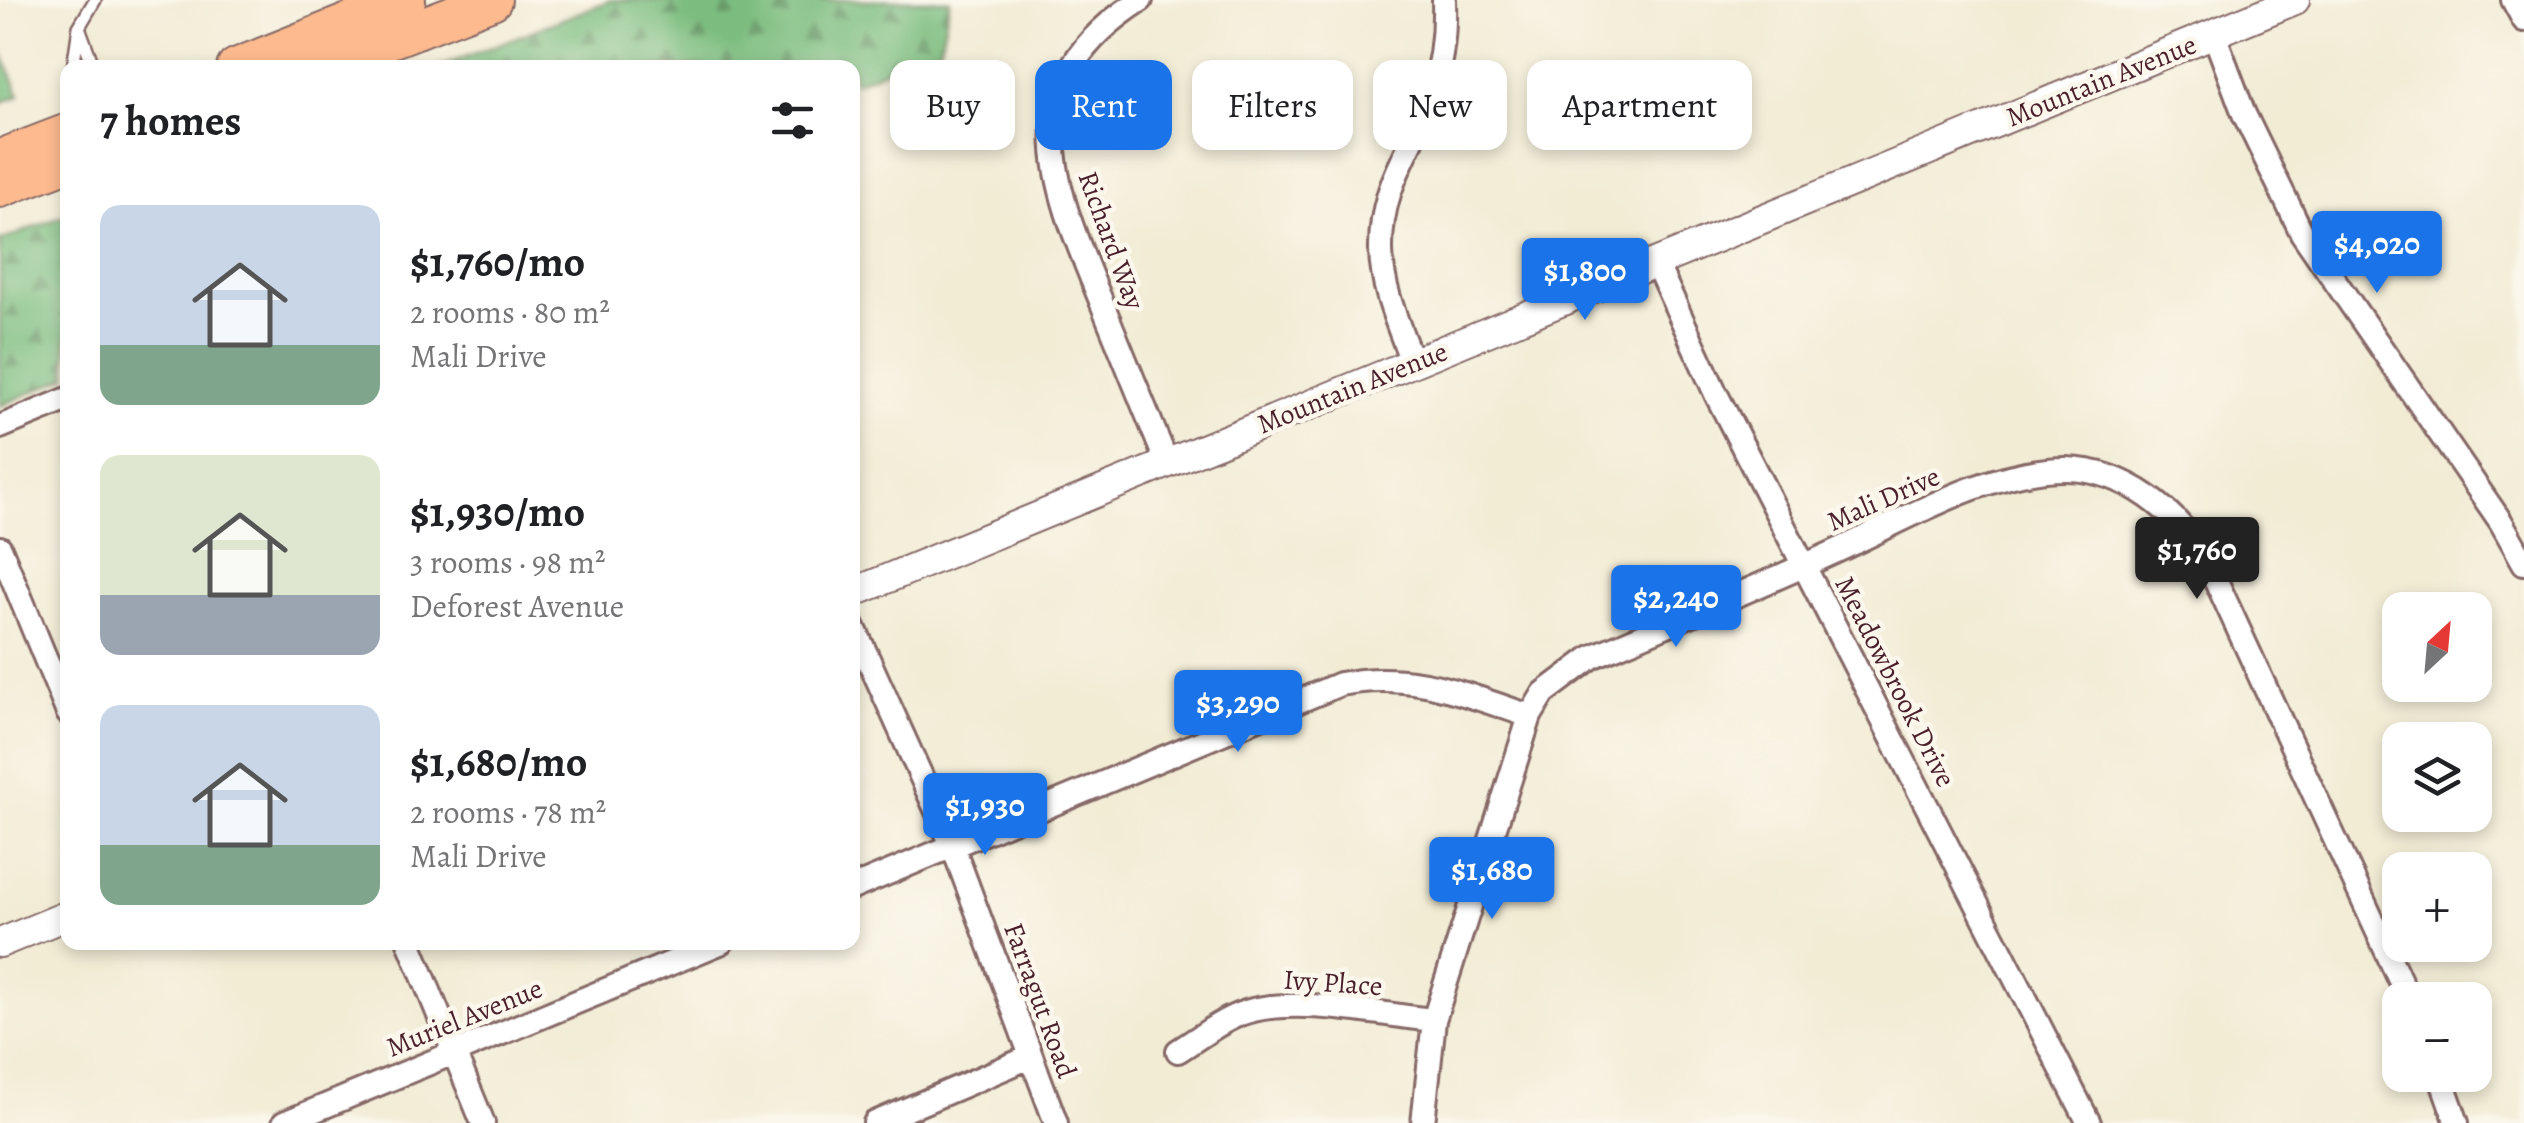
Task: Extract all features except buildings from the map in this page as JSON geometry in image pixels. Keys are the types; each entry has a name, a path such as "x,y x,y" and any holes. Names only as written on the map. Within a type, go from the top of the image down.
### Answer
{"highway":[{"path":"256,60 406,0"},
{"path":"336,60 492,0"},
{"path":"0,159 60,139"},
{"path":"0,188 60,142"}],"street":[{"name":"Richard Way","path":"1141,0 1100,32 1080,55 1055,116 1052,150 1066,215 1167,464"},
{"path":"1412,362 1384,286 1382,224 1394,172 1432,92 1445,25 1444,0"},
{"name":"Mountain Avenue","path":"860,590 2295,0"},
{"path":"2513,0 2524,20"},
{"path":"2214,34 2244,114 2302,233 2501,522 2524,564"},
{"name":"Meadowbrook Drive","path":"1656,263 1716,394 2090,1123"},
{"path":"0,427 60,402"},
{"name":"Mali Drive","path":"1424,1123 1434,1020 1530,716 1552,685 1592,657 1968,492 2040,472 2067,469 2097,474 2168,510 2207,561 2401,982"},
{"path":"0,548 60,694"},
{"name":"Farragut Road","path":"860,640 953,847 1056,1123"},
{"path":"860,885 1340,684 1396,677 1426,682 1530,716"},
{"path":"0,943 60,918"},
{"path":"413,950 484,1123"},
{"name":"Muriel Avenue","path":"284,1123 703,950"},
{"name":"Ivy Place","path":"1178,1050 1244,1012 1267,1008 1292,1006 1434,1020"},
{"path":"875,1123 1030,1057"},
{"path":"2446,1092 2457,1123"}],"lane":[{"path":"74,60 79,26 95,0"},
{"path":"79,26 91,60"}],"green space":[{"path":"611,0 950,0 940,48 910,60 890,60 890,68 860,80 860,60 458,60"},
{"path":"0,48 20,95 0,103"},
{"path":"60,217 60,380 0,406 0,241"}]}
